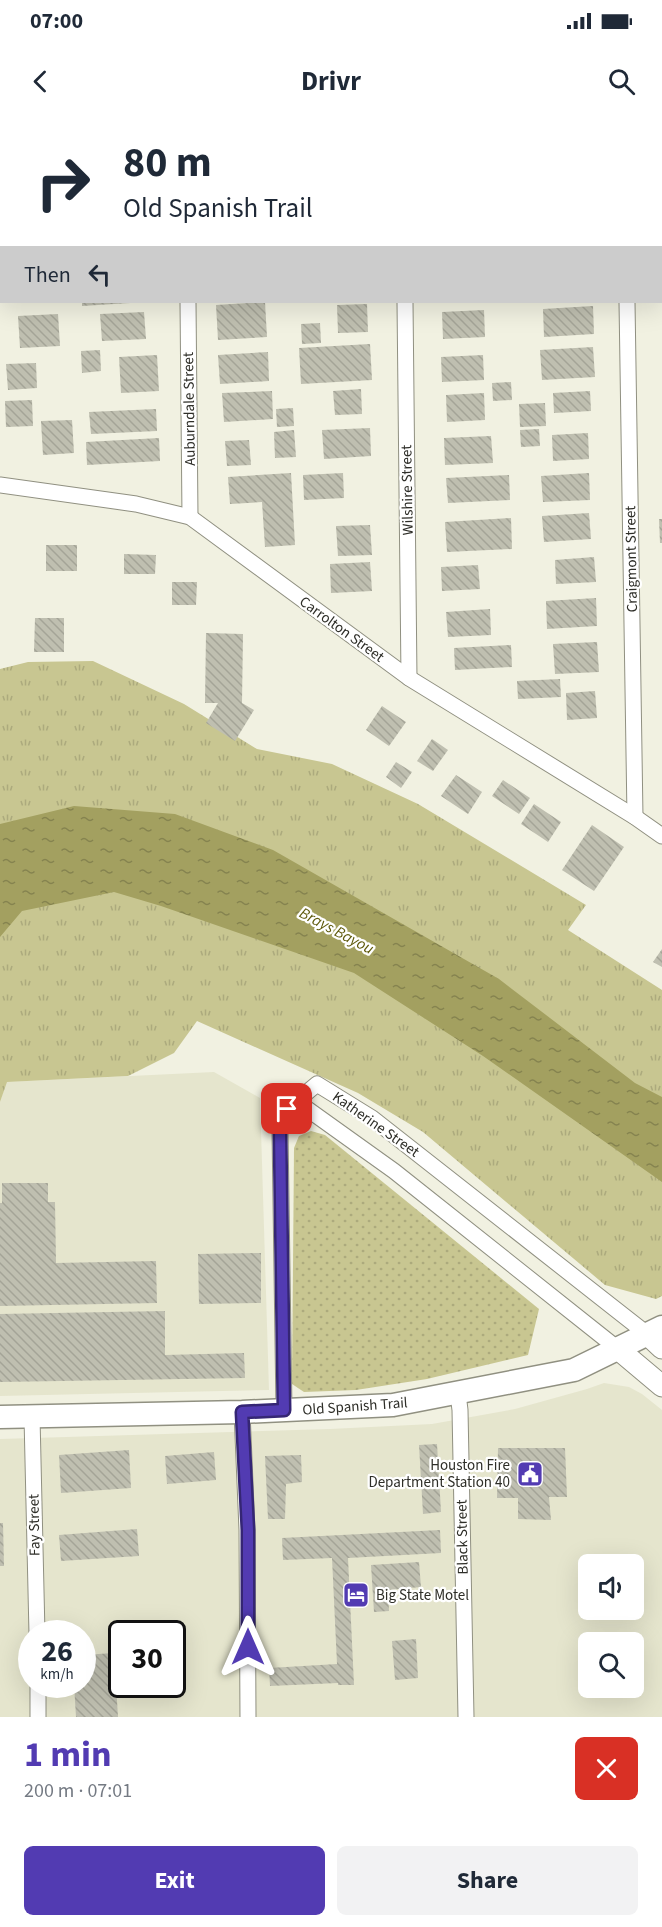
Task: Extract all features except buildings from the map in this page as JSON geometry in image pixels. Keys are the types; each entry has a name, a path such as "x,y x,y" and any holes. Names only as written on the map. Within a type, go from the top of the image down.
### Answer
{"main road":[{"name":"Old Spanish Trail","path":"0,1417 393,1406 574,1370 618,1349 657,1336"},
{"path":"618,1349 662,1386"}],"street":[{"name":"Auburndale Street","path":"188,303 190,517"},
{"name":"Wilshire Street","path":"405,303 409,678"},
{"name":"Craigmont Street","path":"627,303 635,817"},
{"name":"Carrolton Street","path":"0,485 136,504 190,517 409,678 635,817 662,836"},
{"name":"Katherine Street","path":"287,1109 317,1084 372,1118 657,1336"},
{"name":"Katherine Street","path":"287,1109 306,1108 394,1171 618,1349"},
{"path":"284,1410 280,1131 287,1109"},
{"name":"Black Street","path":"458,1394 466,1717"},
{"path":"242,1412 248,1530 248,1717"},
{"name":"Fay Street","path":"32,1417 37,1620"},
{"path":"38,1698 38,1717"}],"shaded area":[{"path":"214,1072 260,1098 269,1390 0,1396 0,1102 6,1082"},
{"path":"604,1383 629,1387 662,1410 662,1717 0,1717 0,1439 432,1424 515,1409"}],"green space":[{"path":"93,661 184,704 257,749 332,764 418,804 586,905 568,930 662,990 662,1296 656,1299 605,1285 423,1132 358,1093 197,1021 174,1053 128,1076 7,1082 0,1102 0,669 28,662"},
{"path":"311,1131 325,1135 539,1309 528,1355 427,1379 356,1390 304,1392 292,1384 294,1148 299,1136"}],"water":[{"name":"Brays Bayou","path":"74,806 175,814 273,850 499,979 635,1083 662,1097 662,1182 483,1056 354,973 114,892 22,911 0,937 0,824"}],"place":[{"name":"Houston Fire Department Station 40","path":"530,1474"},
{"name":"Big State Motel","path":"356,1595"}],"route":[{"path":"248,1647 248,1530 242,1412 284,1410 280,1131 287,1109"}]}
